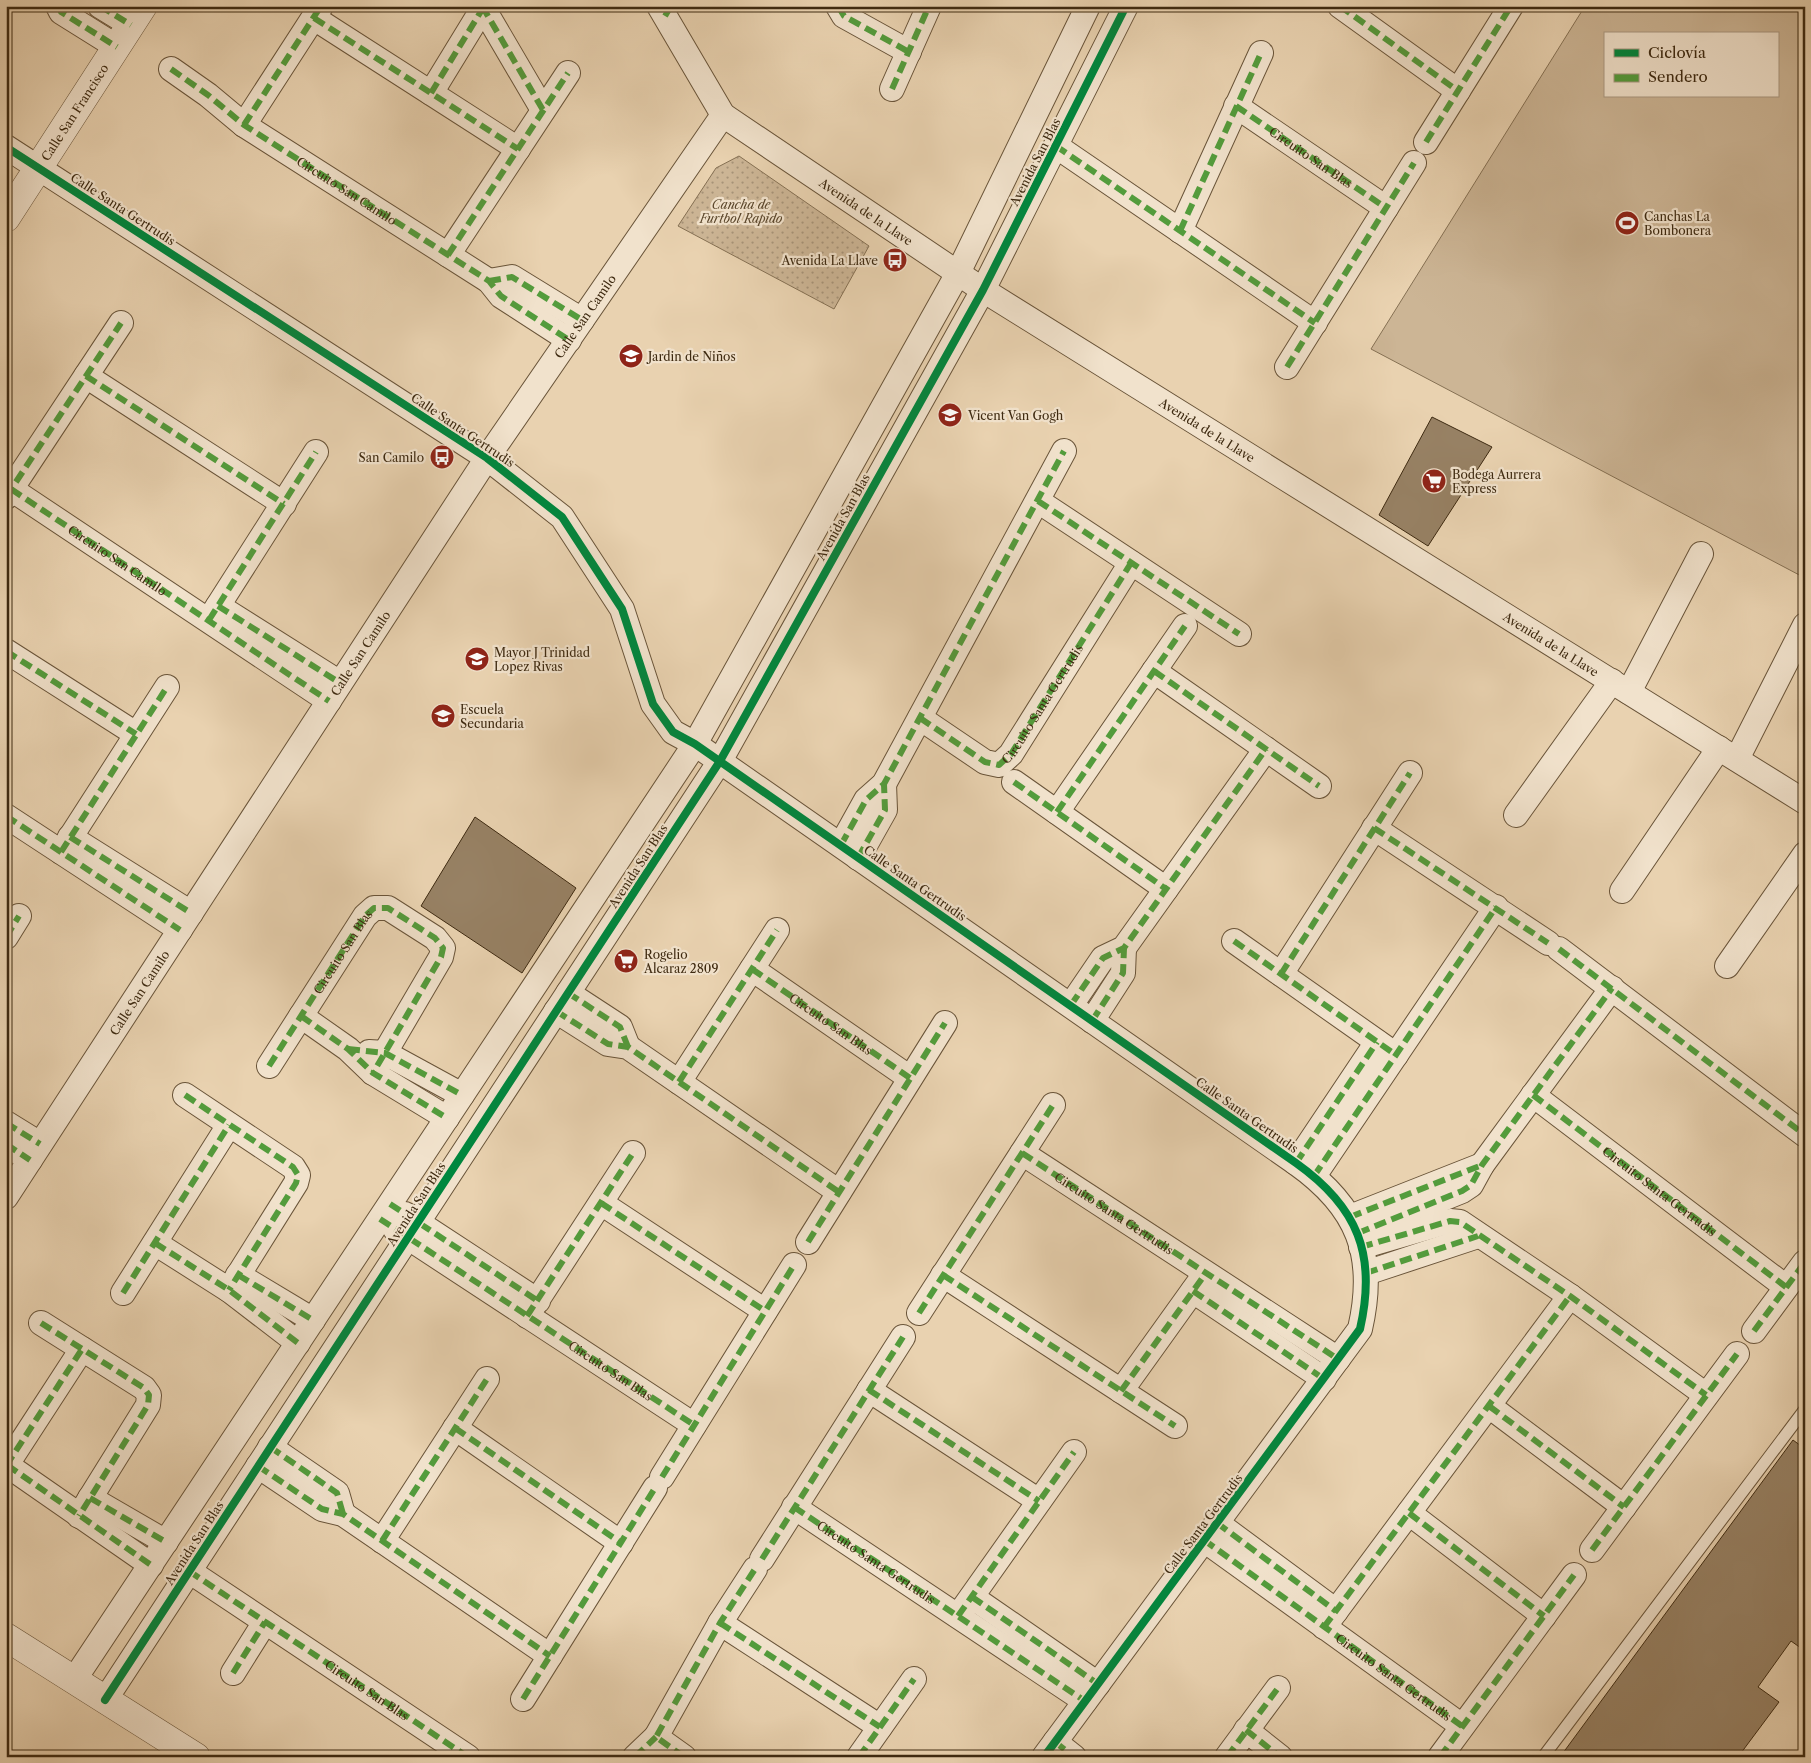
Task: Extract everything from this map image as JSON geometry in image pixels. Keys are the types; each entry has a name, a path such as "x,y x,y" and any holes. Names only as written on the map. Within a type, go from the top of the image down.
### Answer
{"street":[{"path":"58,6 60,12 131,26"},
{"path":"100,6 131,26"},
{"path":"838,6 844,16 909,52"},
{"path":"892,89 929,6"},
{"name":"Avenida San Blas","path":"74,1680 695,744 958,272 1088,6"},
{"name":"Avenida San Blas","path":"105,1700 720,761 983,290 1126,6"},
{"path":"1340,6 1458,91"},
{"path":"1426,142 1511,6"},
{"path":"431,93 482,7 543,110"},
{"name":"Avenida de la Llave","path":"665,10 724,116 983,290 1805,802"},
{"path":"244,125 318,12 431,93 518,149"},
{"name":"Calle San Francisco","path":"6,218 131,26"},
{"path":"1180,231 1261,52"},
{"name":"Circuito San Camilo","path":"171,69 208,95 244,125 489,281 500,296 569,340"},
{"path":"448,255 568,73"},
{"name":"Circuito San Blas","path":"1236,106 1386,208"},
{"name":"Calle San Camilo","path":"6,1197 487,458 724,116"},
{"path":"1056,146 1315,323"},
{"name":"Calle Santa Gertrudis","path":"6,147 487,458 562,517 622,609 653,704 673,732 720,761 1305,1169 1357,1232 1366,1273 1366,1302 1360,1329 1049,1749"},
{"path":"1287,367 1414,163"},
{"path":"489,281 512,277 582,320"},
{"name":"Circuito San Camilo","path":"121,323 9,493 214,613 335,692"},
{"path":"86,376 284,504"},
{"path":"849,851 885,810 884,784 1064,451"},
{"path":"214,613 316,452"},
{"path":"1038,501 1239,634"},
{"path":"1516,815 1620,686 1700,554"},
{"name":"Circuito Santa Gertrudis","path":"920,718 985,762 999,765 1012,754 1131,563"},
{"path":"1622,891 1728,754 1805,625"},
{"path":"1057,812 1185,626"},
{"path":"6,651 136,734"},
{"path":"1154,671 1319,786"},
{"path":"65,844 167,687"},
{"path":"1071,1006 1103,958 1124,948 1266,749"},
{"path":"1281,974 1410,772"},
{"name":"Circuito Santa Gertrudis","path":"1014,782 1166,889"},
{"path":"6,816 65,844 185,922"},
{"path":"1374,828 1554,946 1805,1134"},
{"path":"1727,966 1805,854"},
{"path":"1305,1169 1396,1055 1496,907"},
{"name":"Circuito San Blas","path":"269,1066 365,916 374,908 388,908 435,938 442,948 441,958 379,1063"},
{"path":"6,937 19,916"},
{"path":"679,1082 777,930"},
{"path":"1234,941 1396,1055"},
{"path":"1092,1021 1123,973 1124,948"},
{"name":"Circuito San Blas","path":"752,969 910,1078"},
{"path":"1357,1232 1482,1165 1612,988"},
{"path":"562,1002 608,1044 628,1047 840,1192"},
{"path":"301,1016 348,1049 379,1063 462,1094"},
{"path":"808,1242 945,1023"},
{"path":"1305,1169 1377,1042"},
{"path":"379,1063 447,1118"},
{"name":"Circuito Santa Gertrudis","path":"1533,1095 1786,1287"},
{"path":"185,1096 293,1167 298,1175 296,1183 234,1283"},
{"path":"919,1313 1053,1105"},
{"path":"6,1123 35,1152"},
{"path":"122,1293 229,1125"},
{"path":"6,1144 35,1152"},
{"path":"532,1308 633,1153"},
{"name":"Circuito Santa Gertrudis","path":"1022,1153 1200,1282 1324,1379"},
{"path":"601,1203 766,1310"},
{"name":"Circuito San Blas","path":"385,1212 532,1308 694,1425"},
{"path":"1357,1232 1450,1221 1460,1222 1478,1236 1570,1296 1706,1396"},
{"path":"1366,1273 1478,1236"},
{"path":"155,1243 313,1320"},
{"path":"1754,1330 1805,1262"},
{"path":"524,1699 794,1265"},
{"path":"943,1275 1175,1426"},
{"path":"1121,1391 1200,1282"},
{"name":"Circuito Santa Gertrudis","path":"1200,1282 1338,1359"},
{"path":"234,1283 298,1343"},
{"path":"1330,1619 1570,1296"},
{"path":"41,1323 144,1388 149,1396 148,1406 84,1507"},
{"path":"635,1757 656,1737 720,1623 903,1337"},
{"path":"82,1349 7,1465 84,1507 166,1542"},
{"path":"1592,1550 1737,1354"},
{"path":"382,1540 487,1379"},
{"path":"870,1390 1039,1501"},
{"path":"1489,1406 1624,1507"},
{"path":"455,1428 621,1543"},
{"path":"958,1616 1074,1452"},
{"path":"264,1457 322,1509 344,1514 550,1656"},
{"path":"84,1507 151,1565"},
{"name":"Circuito Santa Gertrudis","path":"794,1507 958,1616 1092,1692"},
{"path":"1409,1513 1544,1616"},
{"name":"Circuito Santa Gertrudis","path":"1211,1532 1330,1619 1462,1726"},
{"name":"Circuito San Blas","path":"189,1572 468,1757"},
{"name":"Circuito Santa Gertrudis","path":"1440,1757 1574,1575"},
{"path":"972,1597 1092,1692"},
{"path":"233,1673 265,1622"},
{"path":"720,1623 880,1727"},
{"path":"6,1637 196,1757"},
{"path":"858,1757 914,1680"},
{"path":"1227,1757 1278,1688"},
{"path":"1246,1730 1280,1757"},
{"path":"656,1737 684,1757"},
{"path":"1049,1749 1074,1757"}],"lane":[{"path":"1543,1757 1803,1414"}],"green space":[{"name":"Canchas La Bombonera","path":"1585,6 1805,6 1805,578 1371,349"},
{"name":"Cancha de Furtbol Rapido","path":"739,156 869,246 834,309 678,226 716,168"}],"building":[{"name":"Bodega Aurrera Express","path":"1432,417 1492,447 1428,546 1379,515"},
{"path":"475,817 576,888 522,973 421,906"},
{"path":"1793,1440 1805,1449 1805,1651 1791,1641 1758,1687 1779,1702 1738,1757 1560,1757"}],"marked path":[{"path":"58,6 61,12 117,47"},
{"path":"100,6 131,25"},
{"path":"244,125 321,6"},
{"path":"482,6 543,110"},
{"path":"665,16 671,6"},
{"path":"838,6 844,16 909,52"},
{"path":"892,89 929,6"},
{"path":"1340,6 1458,91"},
{"path":"1426,142 1511,6"},
{"path":"431,93 483,8"},
{"path":"314,18 518,149"},
{"path":"1180,231 1261,53"},
{"path":"171,69 208,95 244,125 489,281 501,296 569,340"},
{"path":"448,255 568,73"},
{"path":"1236,106 1386,208"},
{"path":"1056,146 1315,323"},
{"path":"1287,367 1414,163"},
{"path":"489,281 512,277 582,320"},
{"path":"6,497 121,323"},
{"path":"86,376 284,504"},
{"path":"841,845 866,800 884,784 1064,451"},
{"path":"209,620 316,452"},
{"path":"11,489 329,701"},
{"path":"1038,501 1239,634"},
{"path":"920,718 985,762 999,765 1011,754 1131,563"},
{"path":"218,606 340,683"},
{"path":"1057,812 1185,626"},
{"path":"6,651 136,734"},
{"path":"1154,671 1319,786"},
{"path":"61,852 167,687"},
{"path":"1071,1005 1103,958 1124,948 1266,749"},
{"path":"1281,974 1410,773"},
{"path":"1014,782 1166,889"},
{"path":"858,858 885,810 884,784"},
{"path":"6,816 180,930"},
{"path":"1374,828 1548,943"},
{"path":"70,837 191,913"},
{"path":"1314,1176 1496,907"},
{"path":"269,1066 365,916 374,908 388,908 435,938 443,948 441,957 373,1073"},
{"path":"6,937 19,916"},
{"path":"679,1082 777,930"},
{"path":"1234,941 1396,1055"},
{"path":"1092,1021 1123,973 1124,948"},
{"path":"1559,949 1805,1135"},
{"path":"752,969 910,1078"},
{"path":"1358,1233 1462,1191 1471,1185 1482,1165 1612,988"},
{"path":"568,993 620,1027 628,1047"},
{"path":"556,1011 608,1044 628,1047 839,1192"},
{"path":"301,1016 348,1049 373,1073 447,1118"},
{"path":"808,1242 945,1023"},
{"path":"1296,1163 1377,1042"},
{"path":"348,1049 385,1053 462,1095"},
{"path":"185,1095 293,1167 298,1175 296,1183 229,1290"},
{"path":"1533,1095 1786,1287"},
{"path":"919,1313 1053,1105"},
{"path":"6,1123 40,1144"},
{"path":"123,1293 229,1125"},
{"path":"6,1144 30,1160"},
{"path":"527,1316 633,1153"},
{"path":"1022,1153 1338,1359"},
{"path":"1350,1217 1482,1165"},
{"path":"601,1203 765,1311"},
{"path":"390,1204 538,1301"},
{"path":"380,1219 694,1425"},
{"path":"1361,1247 1450,1221 1460,1222 1570,1296 1706,1395"},
{"path":"1366,1273 1478,1236"},
{"path":"155,1243 229,1290 298,1343"},
{"path":"1754,1331 1805,1262"},
{"path":"662,1477 794,1265"},
{"path":"1121,1391 1206,1273"},
{"path":"238,1275 313,1320"},
{"path":"943,1275 1175,1426"},
{"path":"1193,1291 1324,1379"},
{"path":"1324,1627 1570,1296"},
{"path":"41,1323 144,1388 149,1395 148,1405 79,1516"},
{"path":"762,1559 903,1337"},
{"path":"6,1466 82,1349"},
{"path":"1592,1550 1737,1354"},
{"path":"382,1541 487,1379"},
{"path":"869,1390 1039,1501"},
{"path":"1489,1406 1624,1507"},
{"path":"455,1428 621,1543"},
{"path":"270,1447 337,1493 343,1514"},
{"path":"958,1616 1074,1452"},
{"path":"7,1465 151,1565"},
{"path":"258,1466 322,1509 343,1514 550,1656"},
{"path":"523,1699 655,1488"},
{"path":"90,1498 166,1542"},
{"path":"794,1507 1085,1701"},
{"path":"1409,1513 1544,1616"},
{"path":"1217,1523 1336,1611"},
{"path":"1204,1540 1462,1726"},
{"path":"684,1757 656,1737 720,1623 755,1569"},
{"path":"189,1571 468,1757"},
{"path":"1440,1757 1574,1575"},
{"path":"972,1597 1098,1684"},
{"path":"233,1673 265,1622"},
{"path":"720,1623 880,1727"},
{"path":"859,1757 914,1679"},
{"path":"1227,1757 1278,1688"},
{"path":"1246,1730 1280,1757"},
{"path":"635,1757 656,1737"},
{"path":"1055,1742 1074,1757"}],"cycle path":[{"path":"105,1700 720,761 983,290 1126,6"},
{"path":"6,147 487,458 562,517 622,609 653,704 673,732 695,744 1296,1163 1335,1197 1348,1215 1358,1235 1364,1256 1366,1278 1365,1302 1360,1329 1044,1757"}],"place":[{"name":"Canchas La Bombonera","path":"1627,223"},
{"name":"Avenida La Llave","path":"895,260"},
{"name":"Jardin de Niños","path":"631,356"},
{"name":"Vicent Van Gogh","path":"950,415"},
{"name":"San Camilo","path":"442,457"},
{"name":"Bodega Aurrera Express","path":"1434,481"},
{"name":"Mayor J Trinidad Lopez Rivas","path":"477,659"},
{"name":"Escuela Secundaria","path":"443,716"},
{"name":"Rogelio Alcaraz 2809","path":"626,961"}]}
